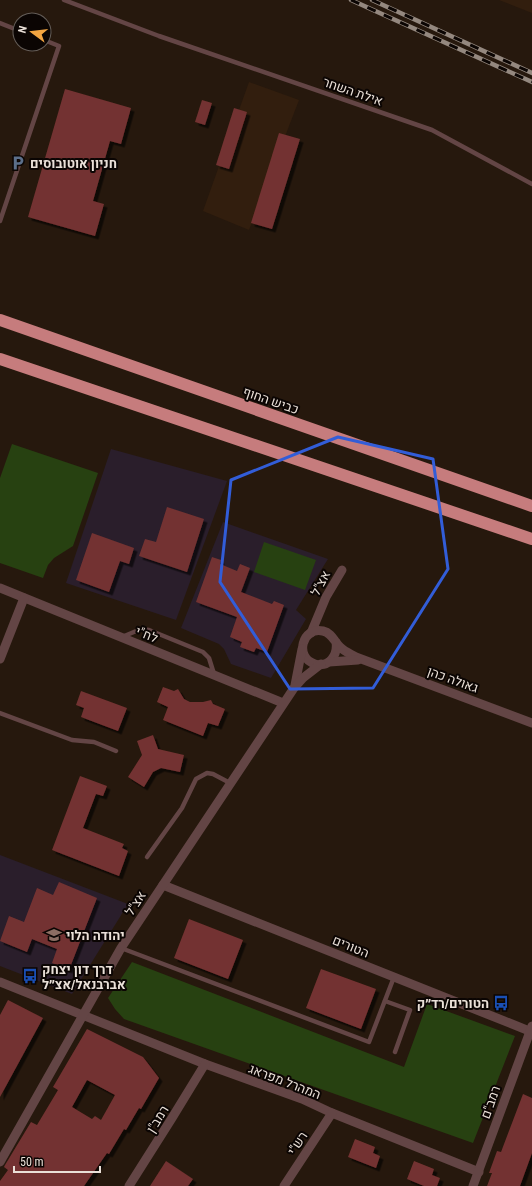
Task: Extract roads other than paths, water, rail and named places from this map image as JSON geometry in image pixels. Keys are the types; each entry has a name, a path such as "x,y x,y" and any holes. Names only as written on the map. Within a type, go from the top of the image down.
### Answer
{"highway":[{"name":"כביש החוף","path":"0,320 532,506"},
{"path":"0,359 532,539"}],"street":[{"name":"אצ\"ל","path":"311,633 321,608 342,570"},
{"name":"לח\"י","path":"0,588 283,703"},
{"path":"0,659 24,598"},
{"name":"אצ\"ל","path":"321,608 323,621 329,633"},
{"path":"318,630 329,633 336,642 336,653 325,663 312,663 307,660 302,649 305,639 311,633 318,630"},
{"name":"גאולה כהן","path":"336,642 348,653 532,723"},
{"name":"אצ\"ל","path":"294,688 302,649"},
{"name":"גאולה כהן","path":"325,663 350,659 365,660"},
{"name":"אצ\"ל","path":"0,1162 2,1153 121,948 283,703 303,678 325,663"},
{"name":"הטורים","path":"163,884 531,1029"},
{"name":"המהרל מפראג","path":"0,982 205,1064 302,1099 332,1113 478,1172"},
{"name":"רמב\"ם","path":"473,1186 531,1029"},
{"name":"רמב\"ן","path":"129,1186 205,1064"},
{"name":"רש\"י","path":"284,1186 332,1113"}],"lane":[{"name":"אילת השחר","path":"64,0 160,36 432,130 532,184"},
{"path":"0,23 12,27"},
{"path":"0,221 59,46 52,43"},
{"path":"121,638 141,629 149,630 203,652 208,658 215,675"},
{"path":"0,713 72,740 94,742 116,751"},
{"path":"147,857 182,808 196,779 207,773 213,774 230,783"},
{"path":"121,948 369,1042 394,976"},
{"path":"385,1000 410,1010 395,1052"}],"railway":[{"path":"351,0 532,82"},
{"path":"372,0 532,73"}],"place":[{"name":"חניון אוטובוסים","path":"18,163"},
{"name":"יהודה הלוי","path":"54,935"},
{"name":"דרך דון יצחק אברבנאל/אצ״ל","path":"30,976"},
{"name":"הטורים/רד״ק","path":"501,1003"}]}
